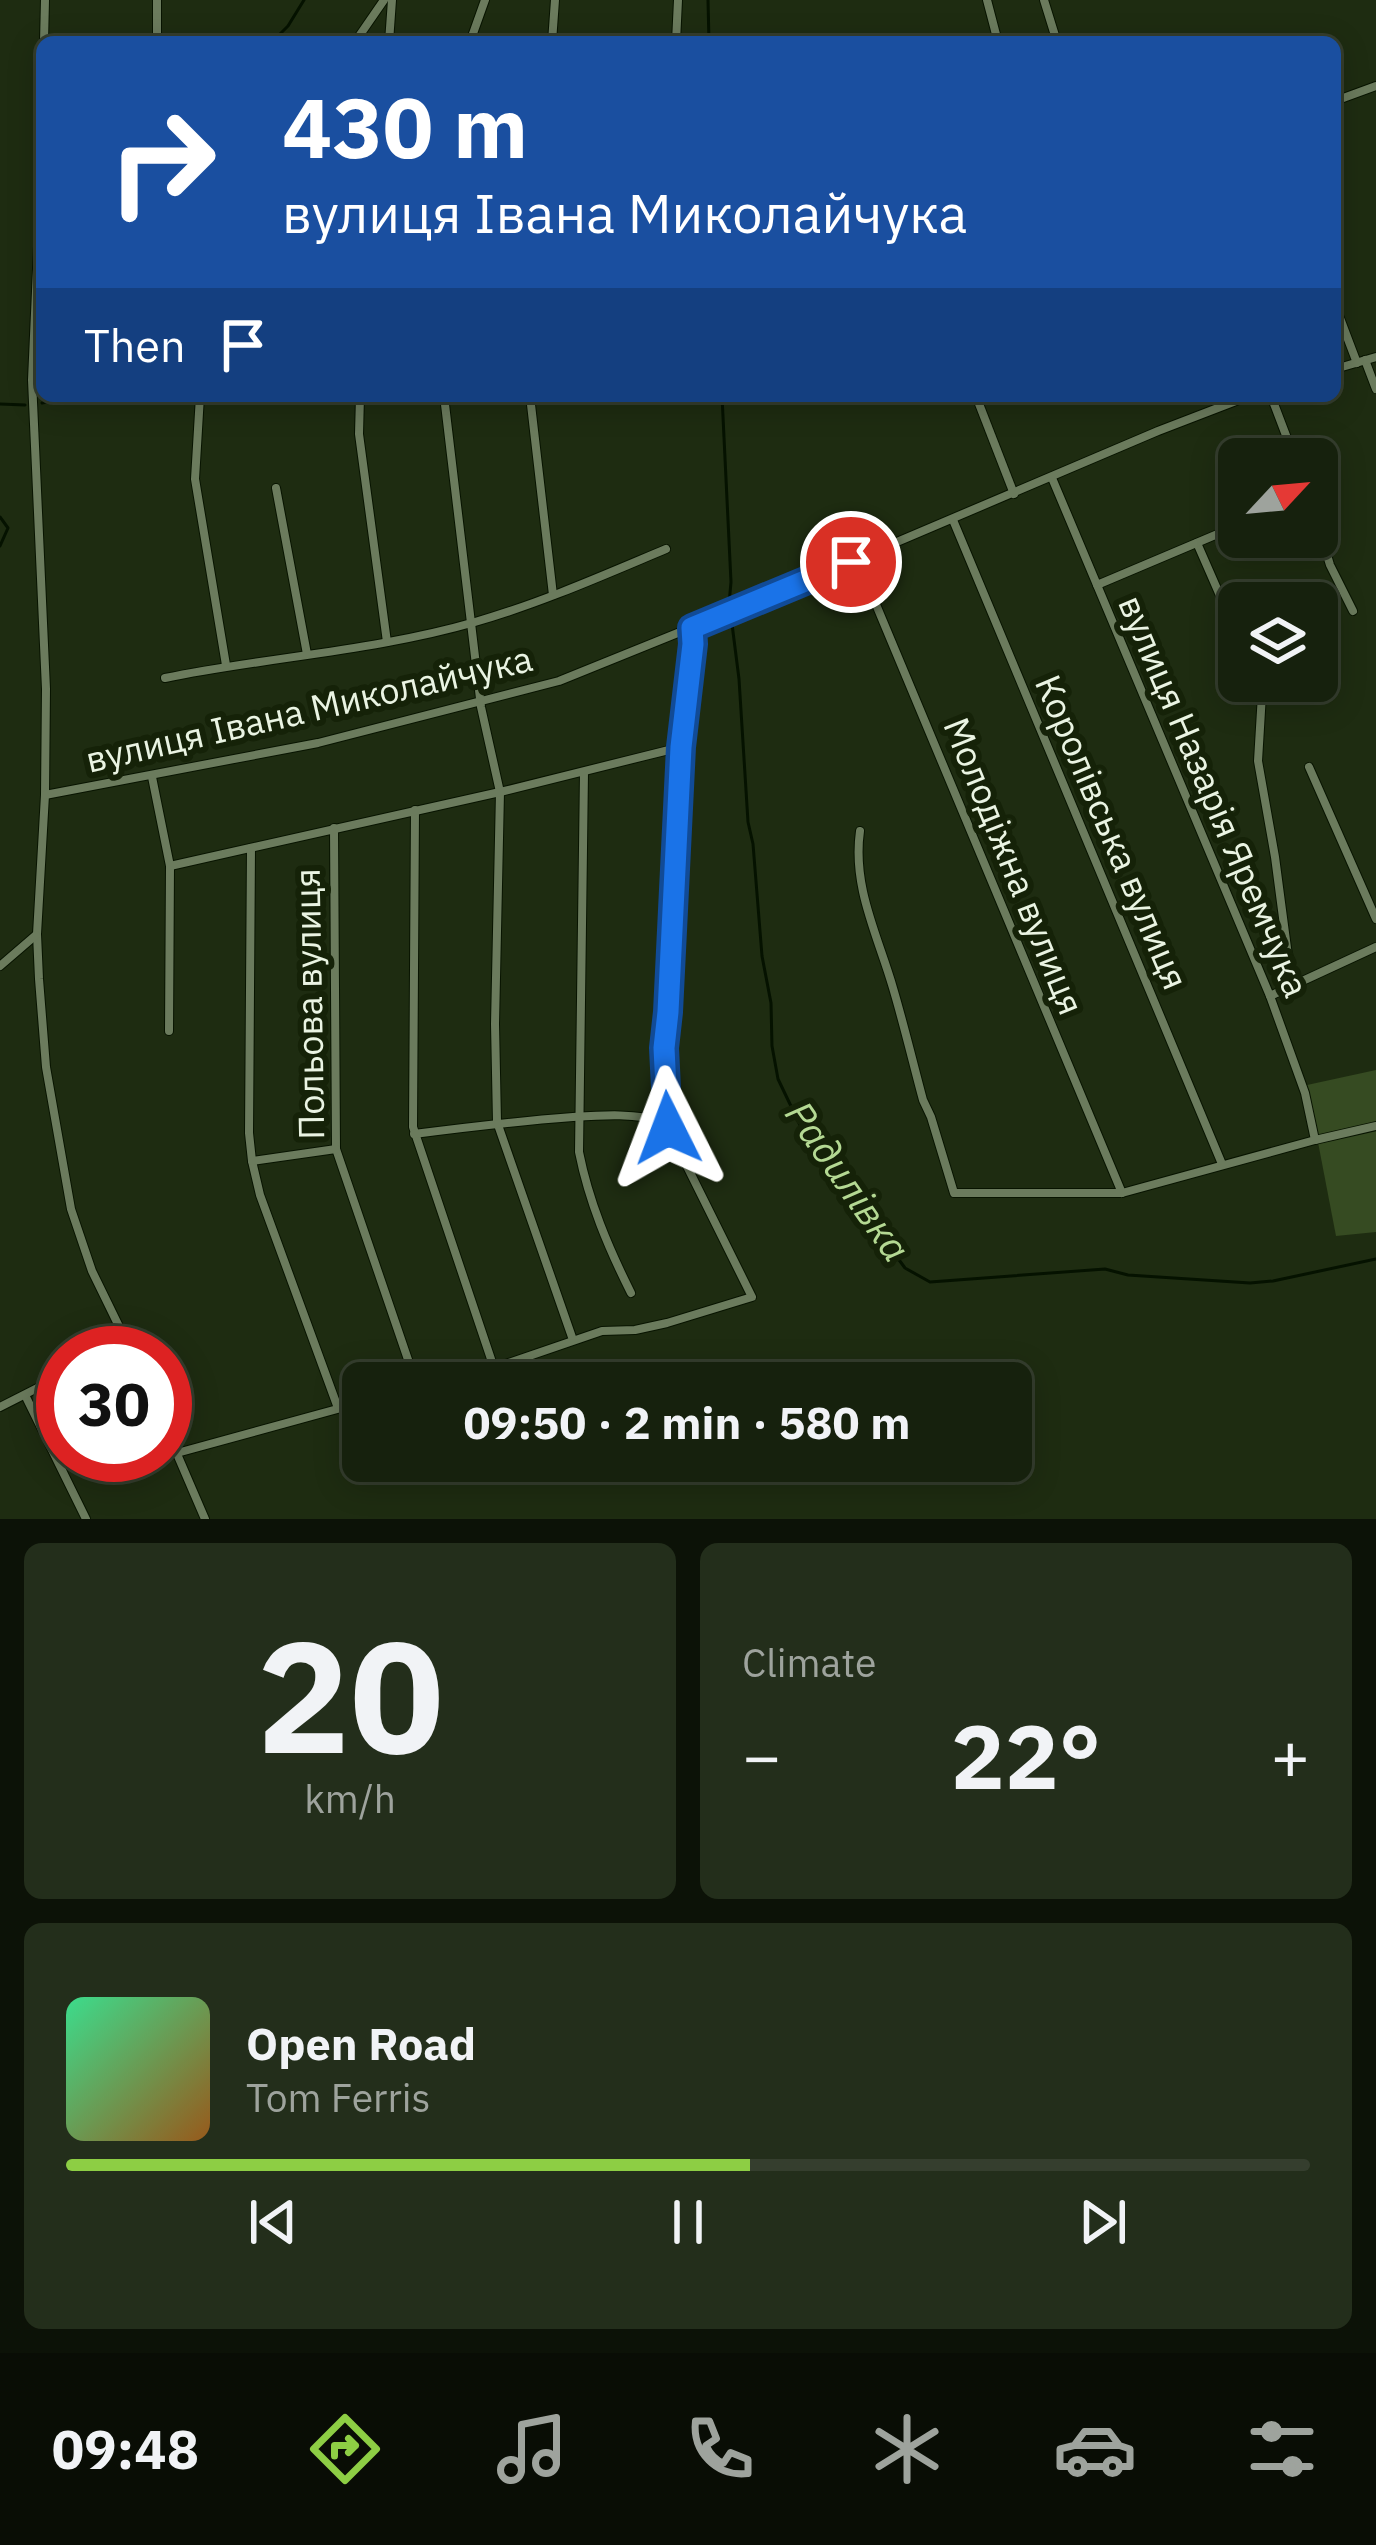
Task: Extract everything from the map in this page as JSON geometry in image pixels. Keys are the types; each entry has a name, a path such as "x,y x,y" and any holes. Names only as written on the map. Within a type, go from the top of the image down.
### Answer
{"street":[{"path":"44,36 45,0"},
{"path":"157,0 157,36"},
{"path":"360,36 388,0"},
{"path":"388,0 389,36"},
{"path":"472,36 485,0"},
{"path":"552,36 555,0"},
{"path":"676,36 678,0"},
{"path":"987,0 996,36"},
{"path":"1045,0 1055,36"},
{"path":"1341,99 1376,86"},
{"path":"1341,315 1376,389"},
{"path":"36,322 33,404 46,689 37,934 46,1067 71,1210 92,1271 119,1326"},
{"path":"200,402 195,479 226,665"},
{"path":"360,402 359,434 387,642"},
{"path":"445,402 481,702 500,792 497,1122 573,1340"},
{"path":"531,402 554,595"},
{"path":"978,402 1014,494"},
{"name":"вулиця Івана Миколайчука","path":"45,795 318,743 559,681 1234,402"},
{"path":"1273,402 1287,438"},
{"name":"вулиця Назарія Яремчука","path":"1052,478 1270,996 1305,1093 1315,1140"},
{"path":"276,488 307,654"},
{"name":"Королівська вулиця","path":"952,520 1222,1164"},
{"path":"1097,585 1218,534"},
{"path":"1197,543 1218,591"},
{"path":"165,678 387,642 472,622 554,595 666,549"},
{"path":"1328,558 1353,611"},
{"name":"Молодіжна вулиця","path":"857,559 1121,1193"},
{"path":"506,1362 602,1330 667,1323 752,1297 666,1123 664,1048 692,628"},
{"path":"1262,702 1258,761 1292,986"},
{"path":"170,866 681,747"},
{"path":"1309,767 1376,919"},
{"path":"584,772 579,1152 607,1246 631,1293"},
{"path":"152,777 170,866 169,1031"},
{"path":"416,810 415,1134 493,1362"},
{"name":"Польова вулиця","path":"334,828 336,1149 409,1362"},
{"path":"860,831 857,867 861,888 954,1193 1121,1193 1376,1126"},
{"path":"251,848 252,1161 260,1195 338,1408"},
{"path":"0,966 37,934"},
{"path":"1270,996 1376,947"},
{"path":"415,1134 594,1115 666,1123"},
{"path":"252,1161 336,1149"},
{"path":"0,1407 36,1389"},
{"path":"25,1395 86,1519"},
{"path":"192,1449 342,1407"},
{"path":"189,1482 205,1519"}],"green space":[{"path":"1376,1070 1376,1232 1336,1236 1307,1085"}],"waterway":[{"path":"278,36 304,0"},
{"name":"Радилівка","path":"708,0 709,36"},
{"path":"42,403 47,402"},
{"name":"Радилівка","path":"722,402 729,604"},
{"path":"0,404 25,405"},
{"path":"0,517 8,528 0,546"},
{"name":"Радилівка","path":"732,624 748,822 778,1079 800,1125 905,1268 930,1282 1105,1269 1128,1275 1250,1283 1376,1259"}],"route":[{"path":"668,1128 664,1048 692,628 851,562"}]}
